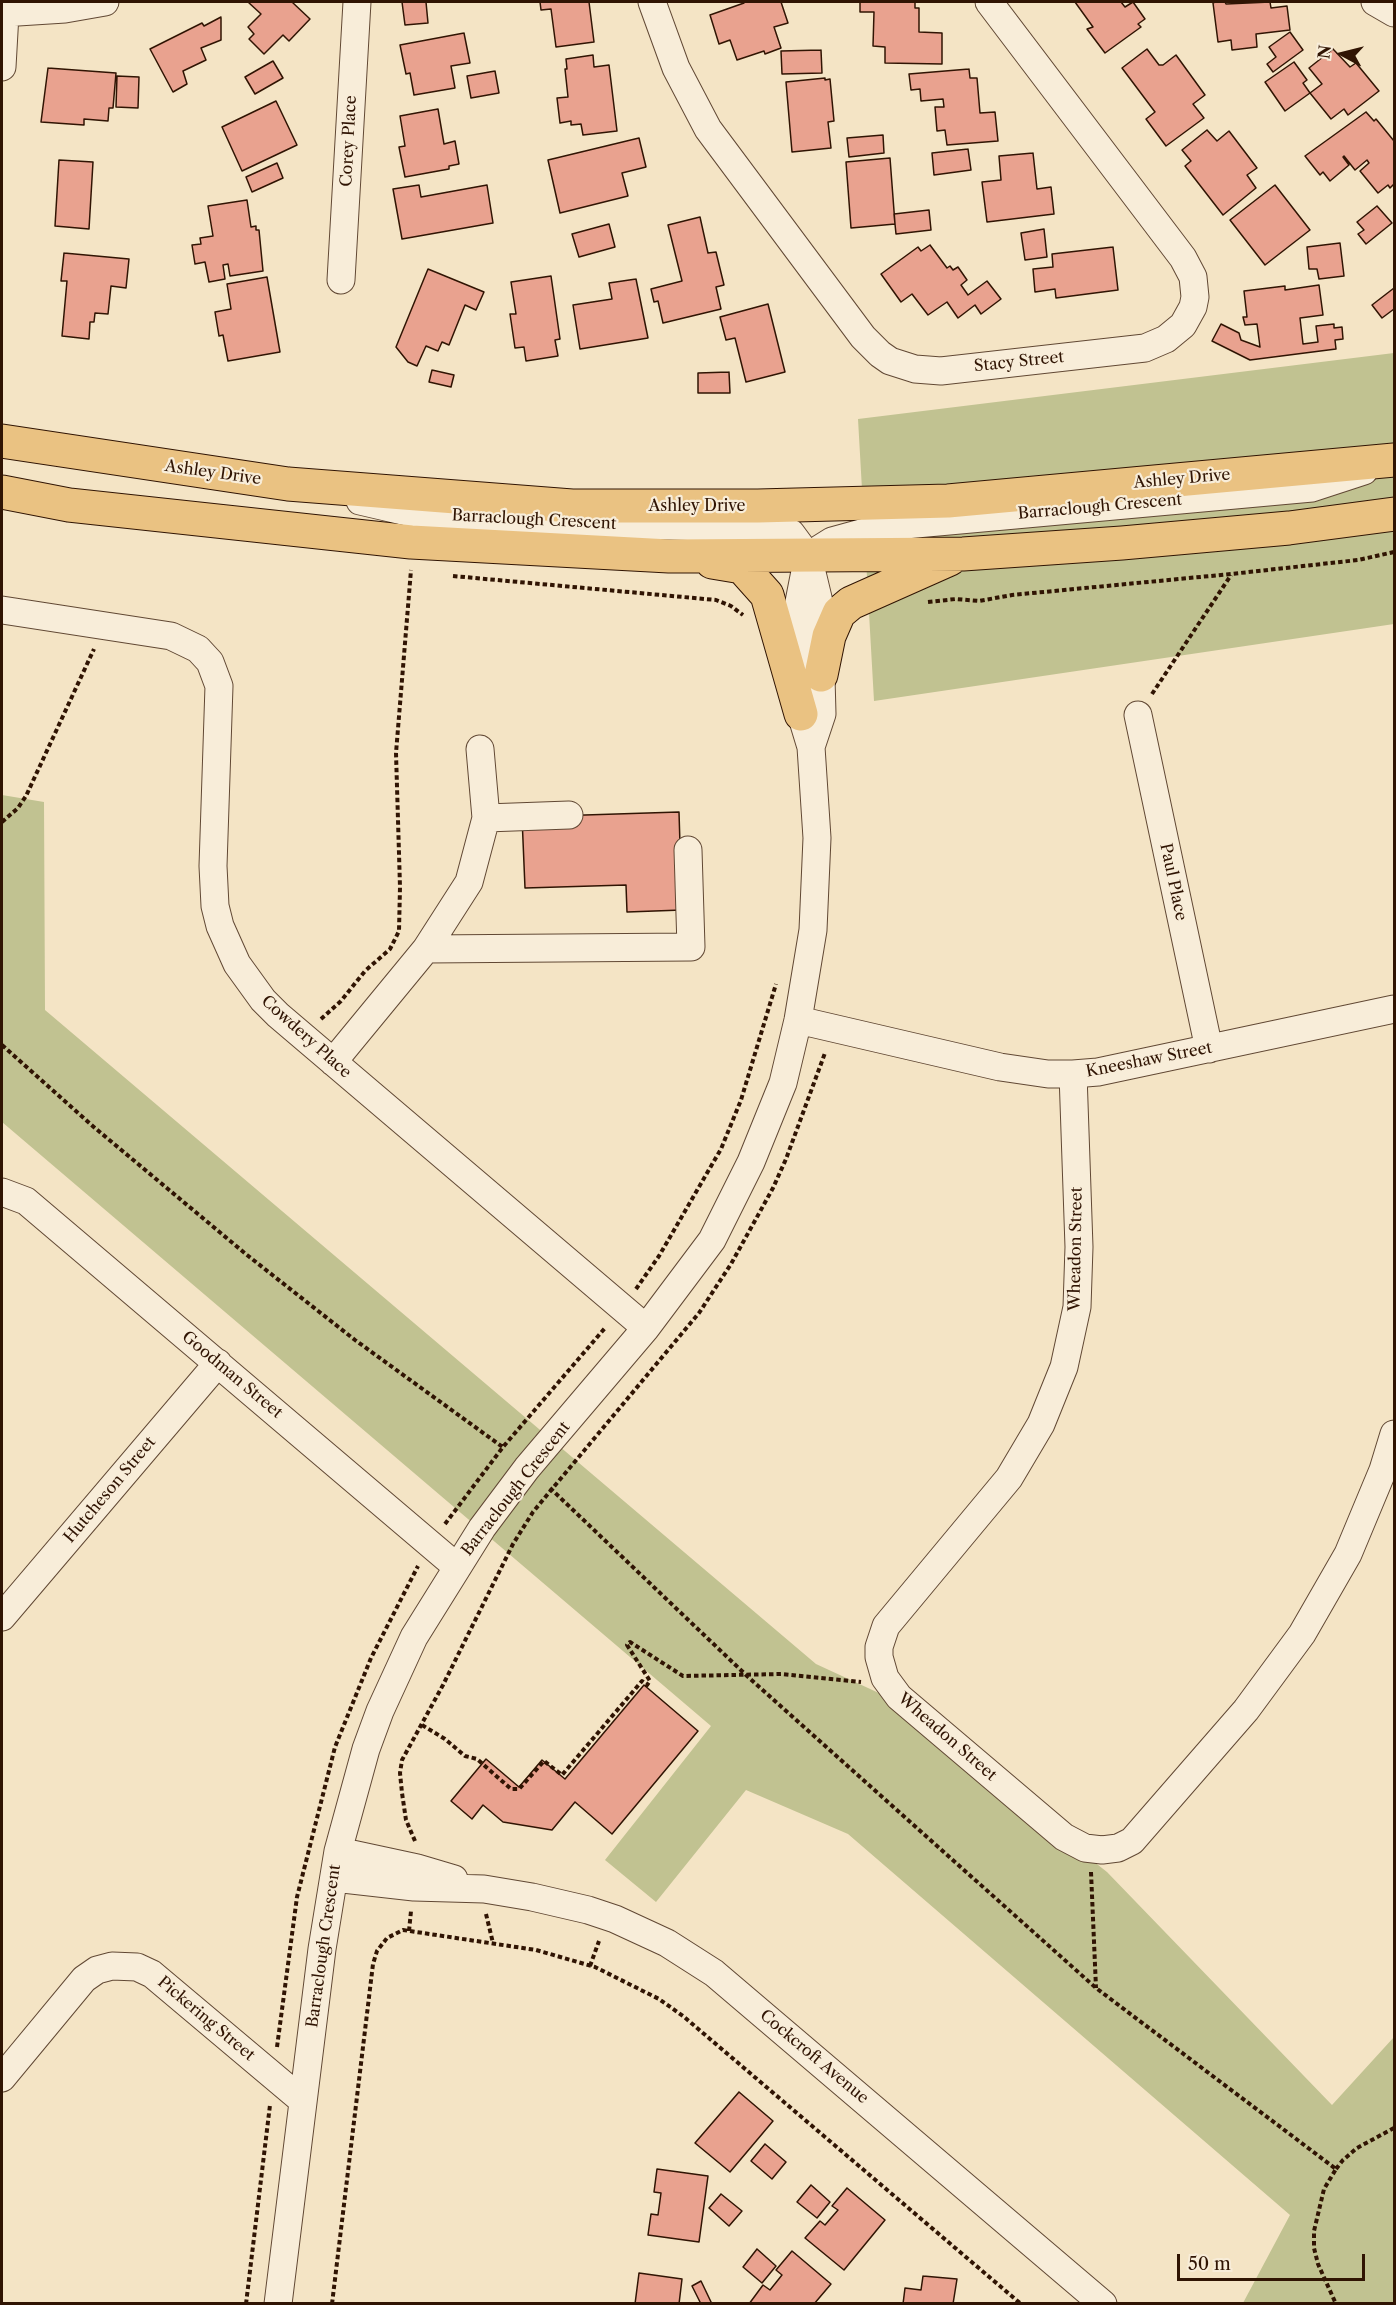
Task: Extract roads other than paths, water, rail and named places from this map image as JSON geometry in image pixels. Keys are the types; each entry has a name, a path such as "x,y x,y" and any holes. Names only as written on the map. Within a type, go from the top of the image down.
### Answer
{"main road":[{"name":"Ashley Drive","path":"2,441 288,484 572,506 758,506 948,501 1395,460"},
{"path":"2,492 69,504 411,542 669,556 963,554 1289,528 1395,514"},
{"path":"821,675 829,636 839,614 851,603 963,554"},
{"path":"669,556 742,567 767,595 801,714"}],"street":[{"path":"2,67 3,14 65,9 105,2"},
{"name":"Corey Place","path":"341,280 357,2"},
{"name":"Stacy Street","path":"652,2 676,68 708,129 863,337 879,354 890,361 915,369 941,370 1145,348 1166,339 1183,325 1193,307 1195,297 1193,277 1183,258 989,2"},
{"path":"1375,2 1395,13"},
{"name":"Barraclough Crescent","path":"278,2304 322,1949 338,1851 366,1749 380,1711 414,1637 482,1528 527,1468 646,1328 712,1239 745,1174 783,1083 798,1020 813,930 817,838 811,747 801,714 799,602 808,556 832,541 883,527 1312,488 1395,460"},
{"name":"Barraclough Crescent","path":"288,484 416,513 571,524 758,528 790,533 808,556 819,602 822,714 811,747"},
{"name":"Cowdery Place","path":"2,610 171,636 198,649 210,662 219,686 213,866 215,906 220,926 237,964 263,999 303,1036 646,1328"},
{"name":"Paul Place","path":"1138,715 1209,1049"},
{"path":"333,1062 426,948 469,882 486,818 480,749"},
{"path":"486,818 569,815"},
{"path":"426,948 691,948 688,850"},
{"name":"Kneeshaw Street","path":"798,1020 1000,1067 1048,1074 1073,1074 1098,1072 1395,1009"},
{"name":"Wheadon Street","path":"1073,1074 1079,1246 1077,1307 1064,1367 1041,1424 1009,1478 886,1626 879,1647 879,1657 885,1678 899,1696 1064,1837 1091,1849 1102,1850 1118,1848 1132,1841 1246,1710 1295,1644 1348,1554 1383,1470 1395,1434"},
{"name":"Goodman Street","path":"2,1192 26,1201 457,1566"},
{"name":"Hutcheson Street","path":"2,1617 218,1363"},
{"name":"Cockcroft Avenue","path":"338,1851 417,1868 485,1901"},
{"name":"Cockcroft Avenue","path":"334,1878 414,1887 485,1901 532,1897 615,1919 667,1943 714,1973 1103,2304"},
{"name":"Pickering Street","path":"2,2078 84,1979 97,1970 112,1966 137,1967 152,1974 303,2101"}]}
